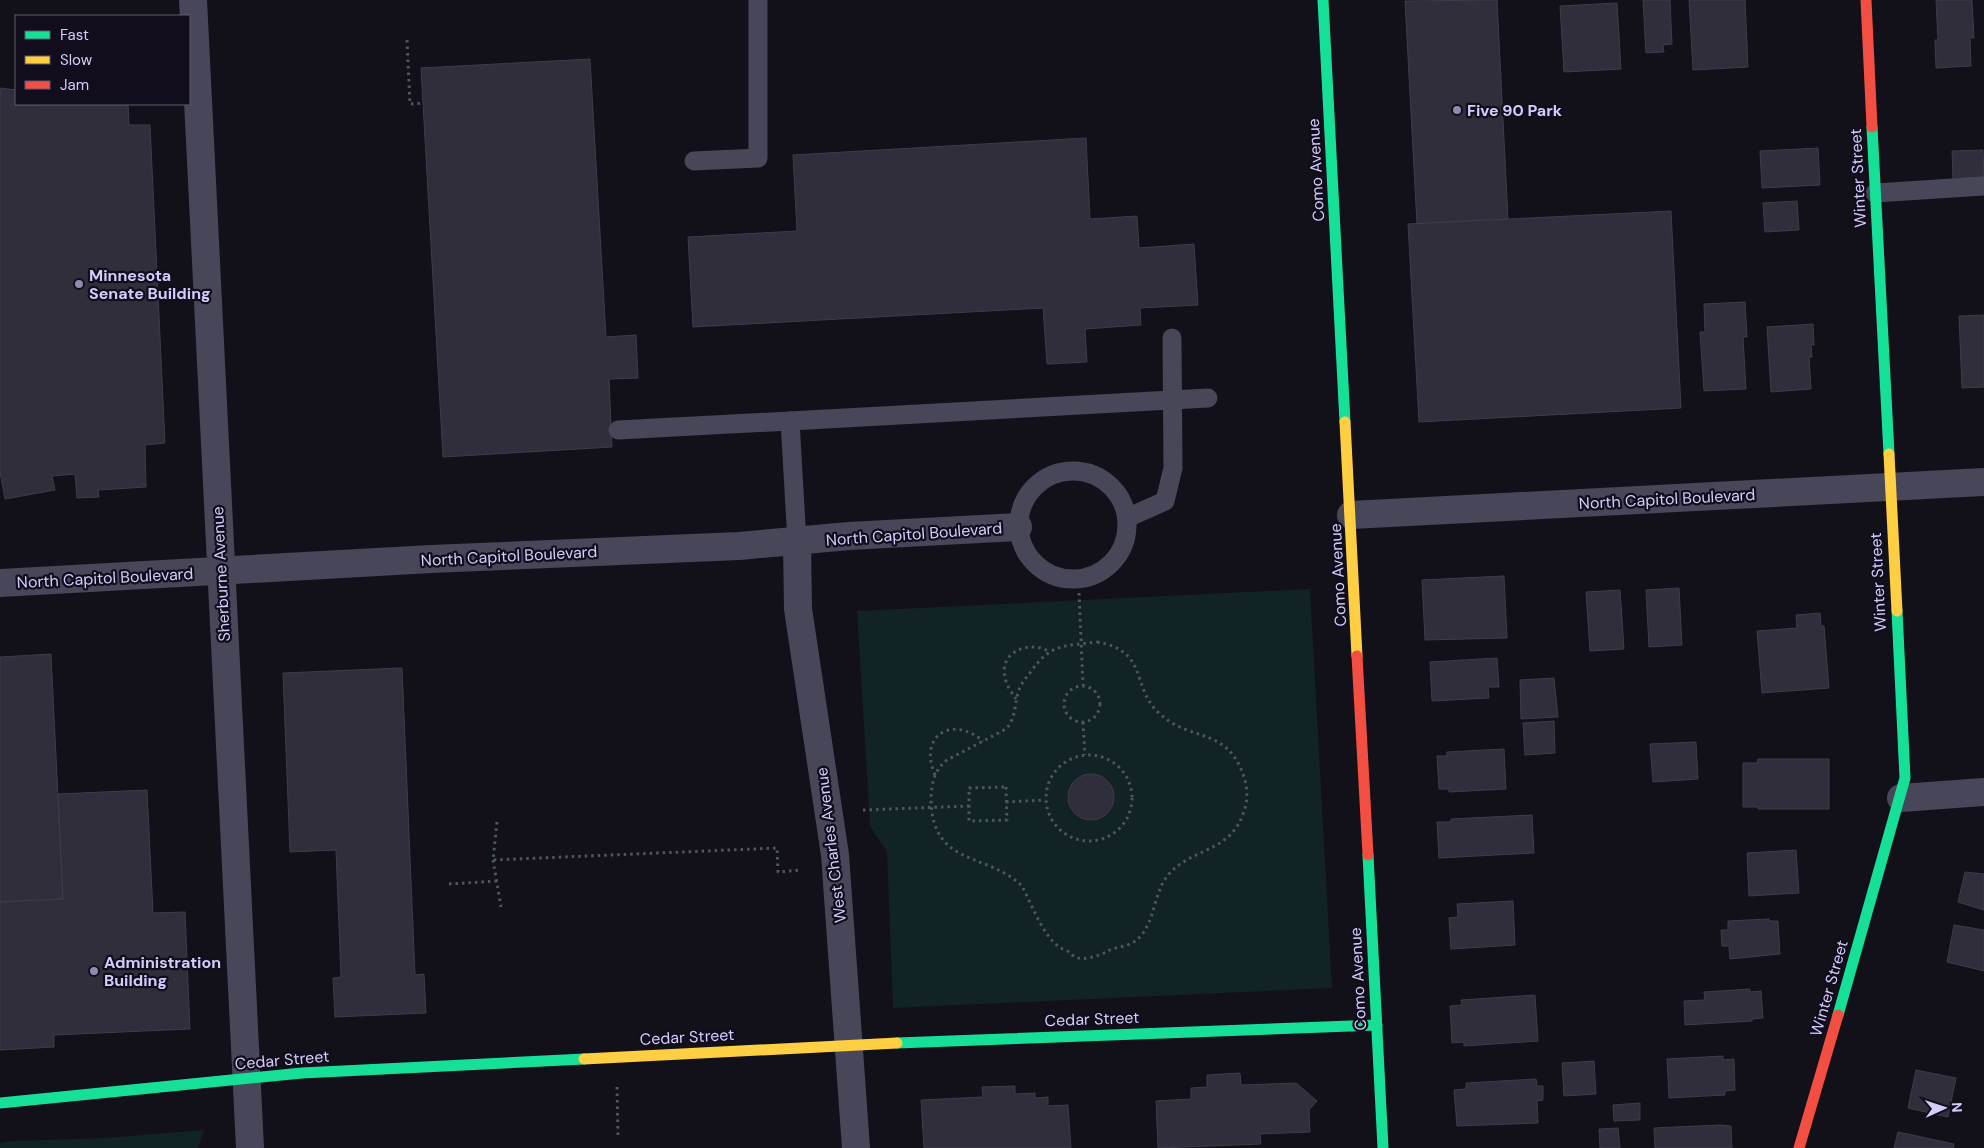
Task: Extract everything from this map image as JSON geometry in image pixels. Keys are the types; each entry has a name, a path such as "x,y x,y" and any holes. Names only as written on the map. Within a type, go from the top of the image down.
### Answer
{"street":[{"name":"Sherburne Avenue","path":"193,0 250,1148"},
{"name":"Como Avenue","path":"1323,0 1383,1148"},
{"name":"Winter Street","path":"1799,1148 1901,798 1905,778 1866,0"},
{"name":"North Capitol Boulevard","path":"1351,515 1984,482"},
{"name":"North Capitol Boulevard","path":"0,584 430,559 797,542 849,536 1018,527"},
{"name":"West Charles Avenue","path":"797,542 798,609 835,855 856,1148"},
{"path":"1901,798 1984,792"},
{"name":"Cedar Street","path":"0,1103 246,1080 302,1072 850,1045 1377,1025"}],"lane":[{"path":"694,161 758,158 758,0"},
{"path":"1875,193 1984,186"},
{"path":"1127,518 1165,502 1173,468 1174,400 1172,338"},
{"path":"618,430 1208,398"},
{"path":"790,420 797,542"},
{"path":"1080,470 1097,475 1112,486 1122,500 1127,518 1127,535 1120,552 1109,566 1094,575 1076,579 1058,577 1042,569 1030,556 1018,527 1022,506 1032,490 1045,478 1062,471 1080,470"}],"path":[{"path":"407,40 410,104 422,103"},
{"path":"1079,593 1084,686"},
{"path":"1097,642 1119,647 1128,655 1150,700 1160,714 1176,724 1217,740 1227,747 1240,766 1246,788 1245,808 1237,827 1226,840 1171,871 1166,877 1149,921 1139,938 1132,943 1093,957 1075,958 1059,947 1048,933 1022,886 1002,872 962,856 951,848 933,825 931,788 940,765 1006,729 1012,722 1016,700 1022,684 1048,651 1067,644 1081,644 1097,642"},
{"path":"1016,700 1005,678 1008,656 1022,648 1040,647 1048,651"},
{"path":"1084,686 1094,690 1099,696 1100,704 1096,715 1083,722 1070,717 1064,703 1069,691 1084,686"},
{"path":"1083,722 1085,755"},
{"path":"935,775 929,761 929,752 935,738 941,733 955,728 974,733 983,741"},
{"path":"1085,755 1105,758 1126,775 1130,786 1132,802 1130,811 1121,828 1112,835 1094,841 1072,838 1055,826 1046,800 1049,781 1059,767 1072,758 1085,755"},
{"path":"1006,787 1007,820 969,821 969,806 969,788 1006,787"},
{"path":"1006,802 1046,800"},
{"path":"863,810 969,806"},
{"path":"497,822 493,860 501,907"},
{"path":"493,860 777,848 778,872 801,870"},
{"path":"449,884 497,881"},
{"path":"617,1086 618,1136"}],"shaded area":[{"path":"1310,589 1332,988 893,1008 887,852 870,826 857,611"},
{"path":"204,1130 198,1148 0,1148 0,1143 12,1141 104,1138"}],"building":[{"name":"Five 90 Park","path":"1497,0 1508,219 1417,224 1405,1"},
{"path":"1643,0 1670,0 1672,44 1663,45 1664,52 1646,53"},
{"path":"1689,0 1745,0 1748,67 1693,70"},
{"path":"1936,0 1972,0 1974,38 1970,38 1971,66 1936,68 1935,40 1938,40"},
{"path":"1617,3 1621,69 1564,72 1560,6"},
{"path":"590,59 606,337 636,335 638,378 609,379 612,447 443,457 421,68"},
{"name":"Minnesota Senate Building","path":"0,88 15,90 15,105 128,105 129,125 150,125 165,443 145,445 146,487 98,490 99,497 77,498 75,474 52,476 55,490 5,499 0,472"},
{"path":"1086,138 1090,219 1137,216 1139,248 1194,244 1198,305 1140,308 1141,325 1085,329 1087,362 1047,364 1043,308 693,327 688,237 797,231 793,155"},
{"path":"1818,148 1820,185 1762,188 1760,151"},
{"path":"1983,150 1984,177 1953,179 1952,151"},
{"path":"1797,201 1799,230 1765,232 1763,203"},
{"path":"1671,211 1681,408 1419,422 1408,224"},
{"path":"1745,302 1747,337 1743,337 1746,389 1704,391 1700,332 1705,332 1704,304"},
{"path":"1984,315 1984,387 1962,388 1959,316"},
{"path":"1813,324 1814,345 1811,345 1812,357 1809,357 1811,389 1771,392 1767,327"},
{"path":"1504,576 1507,638 1425,640 1422,580"},
{"path":"1679,588 1682,645 1649,647 1646,590"},
{"path":"1620,590 1624,649 1590,651 1586,592"},
{"path":"1820,613 1821,626 1824,626 1829,688 1762,693 1757,631 1797,628 1796,615"},
{"path":"51,654 63,899 0,902 0,657"},
{"path":"1497,658 1499,687 1488,687 1489,698 1432,701 1430,662"},
{"path":"402,668 415,975 424,974 426,1013 335,1017 333,978 341,977 336,850 290,852 283,673"},
{"path":"1554,678 1558,717 1521,719 1520,680"},
{"path":"1554,721 1555,753 1525,755 1523,723"},
{"path":"1696,742 1698,779 1653,782 1650,744"},
{"path":"1504,749 1506,789 1449,792 1449,789 1439,789 1437,756 1447,756 1447,752"},
{"path":"1758,759 1829,759 1829,809 1758,809 1758,807 1743,807 1743,763 1757,763"},
{"path":"1096,774 1108,780 1113,788 1113,806 1108,814 1100,819 1086,820 1074,814 1069,806 1068,792 1074,780 1082,775"},
{"name":"Administration Building","path":"147,790 153,913 185,912 190,1029 54,1035 54,1047 0,1050 0,902 63,899 58,794"},
{"path":"1532,815 1534,853 1439,858 1437,822 1451,822 1451,819"},
{"path":"1796,850 1799,893 1749,896 1747,853"},
{"path":"1965,872 1984,874 1984,910 1958,902"},
{"path":"1513,901 1515,945 1451,949 1449,918 1458,917 1457,904"},
{"path":"1769,919 1769,921 1778,921 1780,954 1730,959 1729,946 1722,946 1721,930 1728,930 1728,921"},
{"path":"1954,925 1984,930 1984,971 1947,962"},
{"path":"1750,989 1750,992 1761,991 1763,1018 1752,1019 1752,1021 1685,1025 1684,1001 1705,1000 1704,992"},
{"path":"1535,995 1538,1041 1464,1046 1464,1042 1452,1043 1450,1006 1462,1005 1461,1000"},
{"path":"1723,1056 1723,1060 1734,1059 1735,1090 1725,1091 1725,1095 1669,1098 1667,1059"},
{"path":"1594,1061 1596,1094 1564,1096 1562,1063"},
{"path":"1916,1070 1956,1078 1948,1117 1908,1108"},
{"path":"1240,1073 1241,1085 1296,1083 1317,1101 1309,1110 1310,1132 1260,1134 1261,1144 1158,1148 1156,1101 1191,1099 1191,1088 1207,1087 1207,1075"},
{"path":"1536,1079 1537,1086 1543,1086 1543,1100 1537,1101 1538,1123 1457,1126 1454,1090 1466,1089 1466,1083"},
{"path":"1015,1086 1015,1094 1035,1093 1035,1098 1048,1097 1048,1106 1068,1105 1071,1148 924,1148 921,1100 983,1097 982,1087"},
{"path":"1640,1103 1640,1120 1614,1121 1613,1105"},
{"path":"1731,1126 1732,1148 1655,1148 1654,1128"},
{"path":"1618,1128 1620,1148 1600,1148 1599,1129"},
{"path":"1898,1132 1954,1144 1953,1148 1894,1148"}],"traffic: fast":[{"path":"1323,0 1345,422"},
{"path":"1872,127 1889,454"},
{"path":"1838,1015 1905,778 1897,611"},
{"path":"1368,855 1383,1148"},
{"path":"897,1043 1377,1025"},
{"path":"0,1103 302,1073 584,1059"}],"traffic: slow":[{"path":"1345,422 1357,656"},
{"path":"1889,454 1897,611"},
{"path":"584,1059 897,1043"}],"traffic: jam":[{"path":"1866,0 1872,127"},
{"path":"1357,656 1368,855"},
{"path":"1799,1148 1838,1015"}],"place":[{"name":"Five 90 Park","path":"1457,110"},
{"name":"Minnesota Senate Building","path":"79,284"},
{"name":"Administration Building","path":"94,971"}]}
